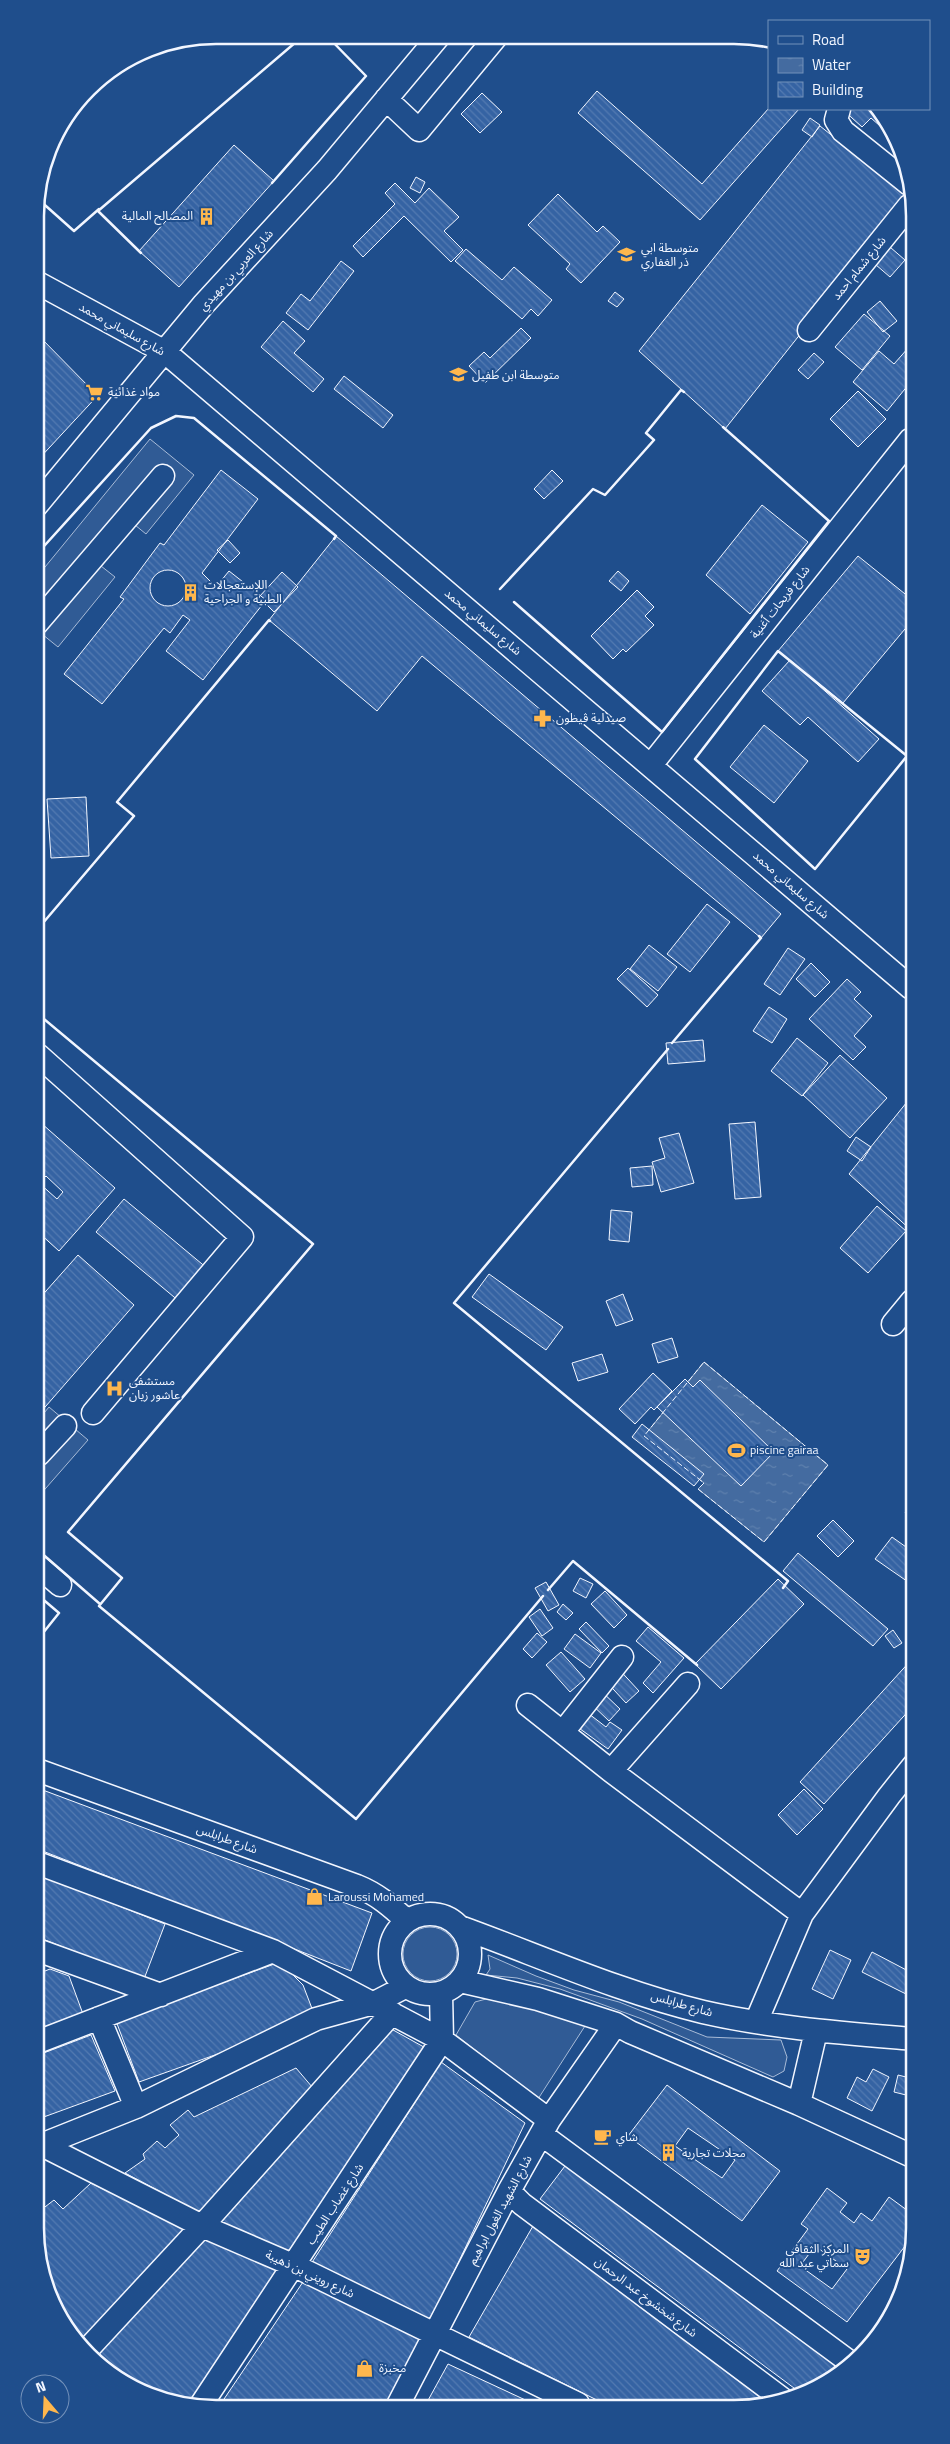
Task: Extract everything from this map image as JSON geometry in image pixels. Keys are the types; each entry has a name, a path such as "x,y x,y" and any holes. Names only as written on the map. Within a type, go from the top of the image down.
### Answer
{"street":[{"name":"شارع العربي بن مهيدي","path":"44,496 204,305 328,170 432,44"},
{"path":"386,99 419,130 490,44"},
{"path":"837,114 842,131 901,178"},
{"name":"شارع شمام احمد","path":"809,330 906,210"},
{"name":"شارع سليماني محمد","path":"44,286 165,352 906,984"},
{"name":"شارع فريحات ٱغنية","path":"651,765 906,448"},
{"path":"44,616 163,476"},
{"path":"44,1060 242,1237 92,1413"},
{"path":"893,1324 906,1308"},
{"path":"44,1448 64,1426"},
{"path":"44,1571 60,1585"},
{"path":"563,1732 622,1657"},
{"path":"611,1771 688,1684"},
{"path":"528,1705 611,1771 802,1914"},
{"name":"شارع طرابلس","path":"44,1772 357,1886 390,1905 406,1921"},
{"path":"756,2022 802,1914 906,1775"},
{"path":"44,1865 274,1951 442,2040 545,2127 845,2359"},
{"path":"431,1914 444,1916 460,1927 469,1944 469,1964 460,1981 441,1993 429,1995 406,1987 394,1974 390,1958 392,1941 397,1930 406,1921 418,1915 431,1914"},
{"name":"شارع طرابلس","path":"460,1927 646,1994 703,2012 816,2031 906,2038"},
{"path":"44,2039 274,1951"},
{"path":"44,1953 161,1994"},
{"path":"460,1981 529,1996 616,2024 630,2032 799,2104 906,2153"},
{"path":"91,2346 202,2226 383,2008 406,1987"},
{"path":"441,1993 442,2040"},
{"path":"44,2144 136,2106 316,2019 383,2008"},
{"path":"99,2018 136,2106"},
{"name":"شارع الشهيد الغول ابراهيم","path":"401,2400 509,2191 545,2127 616,2024"},
{"path":"799,2104 816,2031"},
{"name":"شارع غضاب الطيب","path":"206,2400 442,2040"},
{"name":"شارع رويني بن ذهيبة","path":"44,2147 202,2226 295,2266 437,2333 570,2400"},
{"name":"شارع شخشوخ عبد الرحمان","path":"509,2191 522,2204 776,2394"}],"shaded area":[{"path":"150,439 194,475 146,534 135,525 101,566 115,577 58,647 44,636 44,568"},
{"path":"49,1407 88,1440 44,1490 44,1413"},
{"path":"430,1927 440,1929 449,1935 455,1944 457,1954 455,1964 449,1973 440,1979 430,1981 420,1979 411,1973 405,1964 403,1954 405,1944 411,1935 420,1929"},
{"path":"488,1955 536,1976 574,1990 619,2002 707,2037 781,2040 787,2057 784,2071 773,2077 642,2019 560,1989 517,1978 486,1975 490,1969"},
{"path":"486,1999 542,2007 585,2026 538,2099 456,2035 475,2002"}],"water":[{"name":"piscine gairaa","path":"704,1362 828,1465 764,1542 698,1489 704,1483 644,1436"}],"building":[{"path":"597,91 702,184 768,109 798,110 700,220 578,113"},
{"path":"482,93 502,112 480,133 461,114"},
{"path":"843,110 870,110 881,127 871,118 862,127"},
{"path":"810,118 820,125 812,137 802,130"},
{"path":"820,126 905,194 905,202 725,429 639,351"},
{"name":"المصالح المالية","path":"234,145 274,181 179,287 139,251"},
{"path":"416,177 425,182 420,193 410,188"},
{"path":"395,183 415,203 429,188 459,217 444,231 463,250 451,262 404,216 363,257 353,246 395,204 385,193"},
{"path":"558,194 597,232 603,226 620,242 581,283 566,269 570,264 528,225"},
{"path":"883,241 905,260 890,277 868,258"},
{"path":"466,249 502,280 514,267 552,300 538,316 531,309 522,319 455,261"},
{"path":"341,261 354,271 308,330 286,313 301,294 310,301"},
{"path":"615,292 624,299 617,307 608,301"},
{"path":"880,301 897,321 883,332 867,312"},
{"path":"864,314 890,336 862,370 835,347"},
{"path":"283,321 305,341 294,353 324,379 313,392 261,347"},
{"path":"521,328 531,338 485,383 469,366 484,352 490,358"},
{"path":"44,341 94,392 101,392 44,453"},
{"path":"906,350 906,388 887,411 853,382 879,351 894,364"},
{"path":"814,353 824,362 808,379 798,370"},
{"path":"344,376 393,415 383,428 334,389"},
{"path":"858,391 886,419 858,447 830,419"},
{"name":"اللإستعجالات الطبية و الجراحية","path":"221,470 258,499 202,573 216,587 229,571 266,600 203,680 166,651 190,620 183,615 170,633 164,628 102,704 64,674 124,599 120,597 160,543 164,545"},
{"path":"552,470 563,481 544,499 534,489"},
{"path":"762,505 808,542 750,614 706,575"},
{"path":"336,536 781,914 761,938 422,656 377,711 269,620"},
{"path":"228,540 240,553 230,563 217,550"},
{"path":"858,556 906,595 906,628 843,703 778,651"},
{"path":"168,570 175,571 181,575 185,581 185,595 181,601 175,605 168,606 161,605 155,601 151,595 150,588 151,581 155,575 161,571"},
{"path":"618,571 629,581 621,591 609,581"},
{"path":"282,572 298,587 274,612 259,597"},
{"path":"637,590 654,607 645,616 654,625 626,652 623,649 613,659 591,636"},
{"path":"790,660 879,739 858,762 808,717 800,725 762,691"},
{"path":"764,725 808,761 774,803 730,767"},
{"path":"86,797 89,856 51,858 47,799"},
{"path":"707,904 730,922 690,972 667,954"},
{"path":"649,945 677,967 658,991 630,969"},
{"path":"788,948 805,959 780,995 764,984"},
{"path":"811,963 830,982 815,997 796,979"},
{"path":"628,968 658,995 647,1007 617,979"},
{"path":"847,979 861,992 854,999 872,1016 854,1036 866,1047 853,1060 809,1019"},
{"path":"769,1007 787,1019 772,1043 753,1031"},
{"path":"797,1038 828,1063 802,1096 771,1071"},
{"path":"703,1040 705,1061 668,1064 666,1043"},
{"path":"840,1055 887,1098 850,1138 803,1095"},
{"path":"906,1103 906,1226 849,1174"},
{"path":"755,1122 761,1197 735,1199 729,1124"},
{"path":"44,1126 115,1188 59,1251 44,1237 44,1187 57,1199 63,1192 46,1176 44,1178"},
{"path":"679,1133 694,1183 661,1192 652,1162 665,1158 659,1138"},
{"path":"856,1137 871,1147 862,1161 847,1151"},
{"path":"652,1166 653,1185 632,1187 630,1168"},
{"path":"124,1199 208,1269 180,1302 96,1232"},
{"path":"877,1206 906,1231 868,1273 840,1248"},
{"path":"611,1210 632,1212 629,1242 609,1240"},
{"path":"78,1255 134,1305 44,1408 44,1293"},
{"path":"489,1274 563,1327 546,1350 472,1297"},
{"path":"623,1294 633,1320 616,1326 606,1301"},
{"path":"672,1338 678,1357 658,1363 652,1344"},
{"path":"602,1354 608,1372 578,1381 572,1363"},
{"path":"653,1373 672,1391 654,1410 651,1407 635,1424 619,1409"},
{"path":"685,1379 693,1387 700,1380 774,1452 741,1486 657,1407"},
{"path":"642,1424 704,1474 694,1486 632,1437"},
{"path":"833,1520 854,1541 838,1557 817,1536"},
{"path":"892,1537 906,1547 906,1581 875,1559"},
{"path":"798,1553 888,1629 873,1646 783,1571"},
{"path":"580,1578 593,1584 586,1598 573,1591"},
{"path":"778,1579 804,1604 721,1689 695,1664"},
{"path":"546,1582 559,1605 548,1611 535,1588"},
{"path":"605,1591 627,1615 614,1628 591,1604"},
{"path":"563,1604 573,1613 566,1620 557,1612"},
{"path":"540,1609 553,1628 542,1636 529,1617"},
{"path":"586,1622 609,1646 602,1653 579,1629"},
{"path":"648,1627 684,1658 653,1693 643,1683 661,1662 636,1641"},
{"path":"893,1630 902,1643 894,1648 885,1636"},
{"path":"537,1633 547,1642 532,1658 523,1649"},
{"path":"575,1634 601,1653 590,1668 564,1649"},
{"path":"561,1652 585,1679 570,1692 546,1665"},
{"path":"615,1665 639,1691 626,1703 602,1677"},
{"path":"906,1666 906,1714 824,1804 800,1782"},
{"path":"598,1688 620,1709 609,1721 587,1700"},
{"path":"580,1707 606,1727 610,1722 622,1730 608,1749 569,1721"},
{"path":"804,1789 823,1809 797,1835 778,1815"},
{"path":"44,1790 372,1913 351,1971 44,1852"},
{"path":"44,1877 165,1924 144,1979 44,1940"},
{"path":"830,1950 851,1960 833,1999 812,1989"},
{"path":"872,1952 906,1970 906,1994 862,1972"},
{"path":"280,1962 303,1985 316,2019 139,2082 116,2021"},
{"path":"50,1969 69,1976 83,2014 44,2029 44,1971"},
{"path":"386,2026 431,2051 293,2259 212,2218"},
{"path":"91,2035 115,2091 44,2117 44,2053"},
{"path":"441,2062 525,2123 427,2328 309,2267"},
{"path":"296,2068 318,2094 206,2216 125,2173 145,2159 143,2154 157,2141 165,2148 179,2135 170,2125 188,2110 194,2117"},
{"path":"873,2069 889,2077 872,2111 847,2098 857,2077 866,2082"},
{"path":"898,2075 906,2077 906,2095 894,2092"},
{"name":"محلات تجارية","path":"667,2085 780,2171 742,2221 628,2136","holes":["688,2128 735,2160 722,2178 675,2146"]},
{"path":"568,2162 837,2363 832,2369 820,2377 795,2389 540,2199"},
{"path":"91,2183 189,2231 88,2343 67,2314 57,2294 45,2250 44,2208 54,2200 63,2209"},
{"name":"المركز الثقافي سماتي عبد الله","path":"827,2188 847,2203 840,2212 854,2223 861,2213 872,2221 889,2197 906,2209 905,2246 847,2322 777,2271 808,2229 801,2224","holes":["815,2246 847,2269 832,2289 800,2266"]},
{"path":"533,2226 765,2397 734,2400 597,2400 469,2337"},
{"path":"207,2233 284,2273 192,2399 161,2391 140,2382 111,2365 96,2352"},
{"path":"307,2276 428,2333 392,2400 223,2400"},
{"path":"448,2364 525,2400 428,2400"}],"fence":[{"path":"704,1362 828,1465 764,1542 698,1489 704,1483 644,1436 704,1362"}],"wall":[{"path":"141,253 98,211 294,44"},
{"path":"272,183 366,76 335,44"},
{"path":"44,204 74,231 99,209"},
{"path":"500,589 593,489 605,495 654,440 646,433 681,390 684,392"},
{"path":"44,546 151,428 176,416 194,418 336,536 334,539"},
{"path":"514,602 662,732 829,521 723,427"},
{"path":"44,922 134,816 117,802 270,621"},
{"path":"778,651 906,755"},
{"path":"778,651 695,759 815,869 906,757"},
{"path":"672,1043 761,938 759,936"},
{"path":"44,1019 313,1244 68,1532 122,1578 99,1606 356,1819 543,1596"},
{"path":"668,1049 454,1303 788,1581 783,1588"},
{"path":"44,1555 100,1604"},
{"path":"548,1590 573,1561 697,1665"},
{"path":"44,1600 59,1613 44,1632"}],"place":[{"name":"المصالح المالية","path":"207,216"},
{"name":"متوسطة ابي ذر الغفاري","path":"627,255"},
{"name":"متوسطة ابن طفيل","path":"458,375"},
{"name":"مواد غذائية","path":"94,392"},
{"name":"اللإستعجالات الطبية و الجراحية","path":"190,592"},
{"name":"صيدلية ڨيطون","path":"542,718"},
{"name":"مستشفى عاشور زيان","path":"115,1388"},
{"name":"piscine gairaa","path":"736,1450"},
{"name":"Laroussi Mohamed","path":"314,1897"},
{"name":"شاي","path":"602,2137"},
{"name":"محلات تجارية","path":"668,2153"},
{"name":"المركز الثقافي سماتي عبد الله","path":"863,2256"},
{"name":"مخبزة","path":"365,2368"}]}
